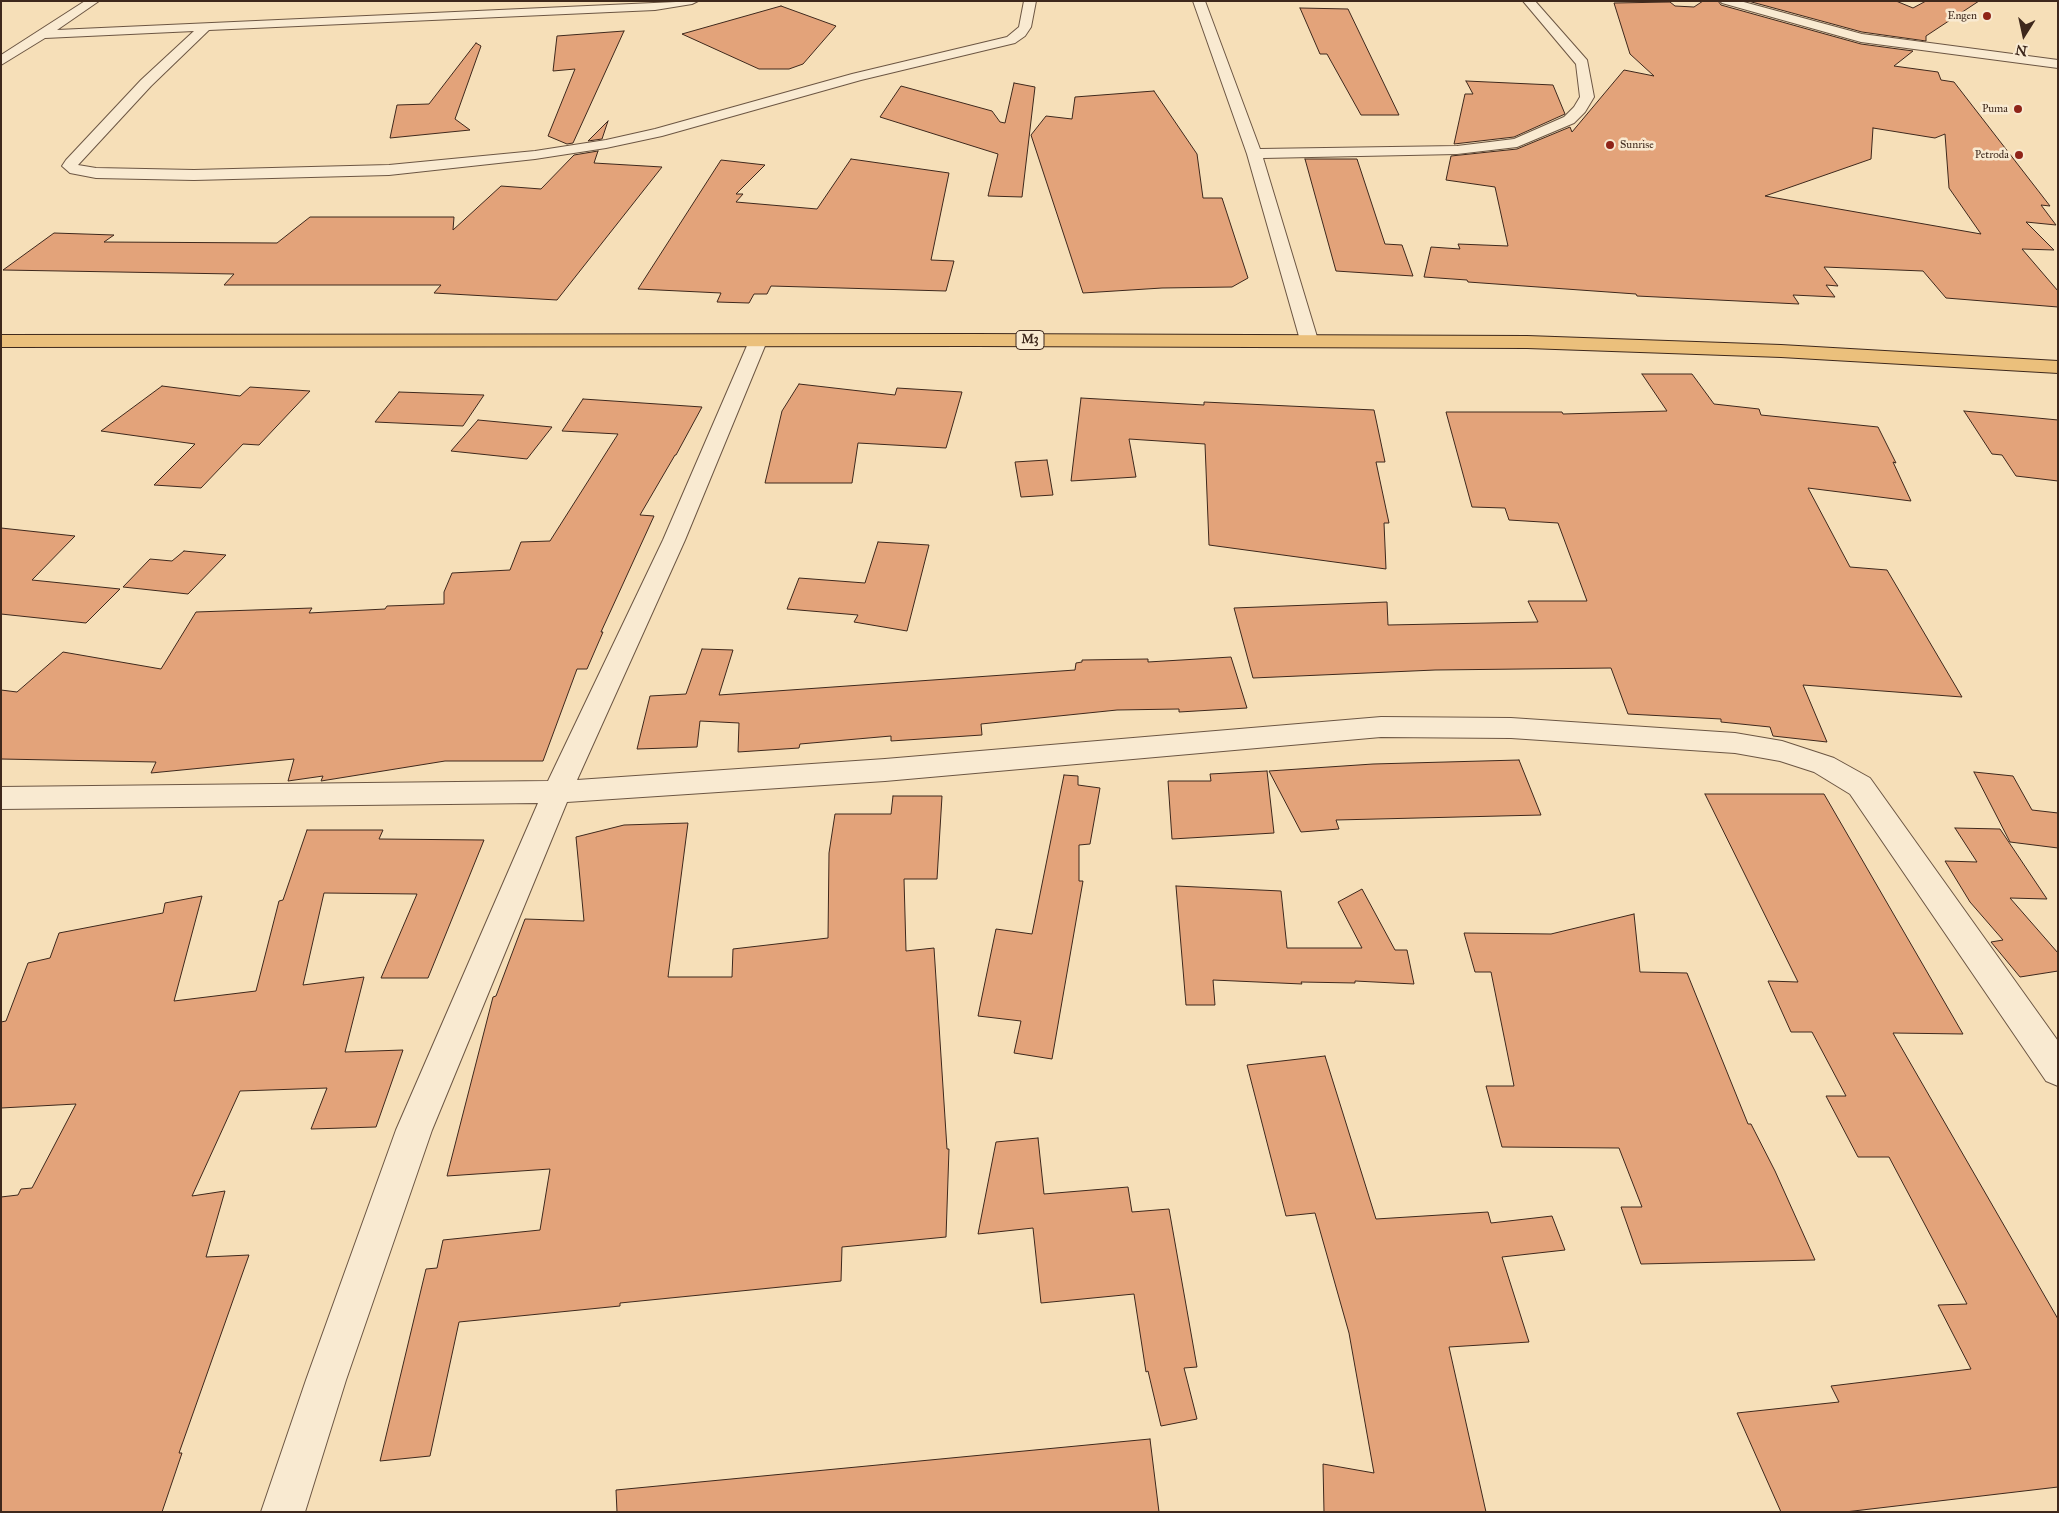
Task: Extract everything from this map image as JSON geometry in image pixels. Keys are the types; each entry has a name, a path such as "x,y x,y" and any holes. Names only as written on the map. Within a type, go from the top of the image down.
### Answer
{"highway":[{"name":"M3","path":"1,341 1309,340 1527,342 1781,351 2058,367"}],"street":[{"path":"1,61 93,1"},
{"path":"42,34 635,7 692,1"},
{"path":"205,27 146,83 71,163 70,166 74,170 96,173 194,175 389,170 535,155 606,144 676,128 848,79 1011,40 1021,33 1025,27 1030,1"},
{"path":"1199,1 1254,154 1309,340"},
{"path":"1254,154 1457,150 1517,143 1569,120 1580,109 1587,96 1582,63 1529,1"},
{"path":"1726,1 1861,38 2058,64"},
{"path":"314,22 364,8"},
{"path":"283,1512 326,1380 414,1130 557,792 674,540 758,341"},
{"path":"1,798 557,792 885,770 1381,727 1511,728 1735,743 1782,751 1824,765 1860,786 2058,1070"}],"building":[{"path":"1703,1 1718,1 1721,5 1861,44 1913,51 1894,66 1938,72 1941,80 1954,82 2050,206 2041,205 2056,225 2026,222 2054,250 2022,249 2058,291 2058,307 1946,298 1923,271 1824,267 1838,286 1826,285 1835,297 1793,295 1799,304 1637,296 1636,294 1424,277 1431,247 1460,249 1458,244 1508,246 1495,187 1446,180 1451,156 1517,149 1570,127 1572,132 1624,70 1654,76 1630,54 1614,3 1670,2 1675,6 1694,7","holes":["1873,128 1935,138 1945,134 1949,188 1981,234 1765,196 1871,159"]},
{"path":"1748,1 1896,1 1913,8 1926,1 1979,1 1926,36 1926,41 1862,32"},
{"path":"781,6 836,26 803,64 789,69 759,69 682,34"},
{"path":"1300,8 1348,9 1399,115 1361,115 1327,54 1320,54"},
{"path":"624,31 573,143 567,144 548,136 575,69 553,71 557,36"},
{"path":"476,43 481,46 455,119 470,130 390,138 397,105 429,104"},
{"path":"1466,81 1553,85 1565,114 1514,137 1454,144 1465,94 1473,94"},
{"path":"1014,83 1035,87 1022,197 988,196 998,154 880,117 901,86 992,111 1000,122 1005,123"},
{"path":"1154,91 1197,154 1203,198 1222,198 1248,278 1232,287 1162,288 1083,293 1031,135 1046,116 1072,119 1075,97"},
{"path":"608,121 602,139 588,141"},
{"path":"598,151 594,163 662,167 557,300 434,293 441,285 224,285 234,274 3,270 54,233 114,235 104,242 277,243 310,217 454,217 453,230 501,186 541,189 574,155"},
{"path":"851,159 949,173 931,260 954,261 946,291 771,286 767,294 754,294 749,303 717,302 721,293 638,289 721,160 765,165 736,194 743,194 736,202 817,209"},
{"path":"1305,159 1357,159 1385,244 1402,245 1413,276 1336,271"},
{"path":"1642,374 1692,374 1714,404 1759,409 1761,415 1878,427 1896,463 1893,462 1911,501 1808,488 1850,567 1887,570 1962,697 1803,685 1827,742 1773,736 1770,727 1721,722 1721,719 1628,714 1611,668 1435,670 1253,678 1234,608 1387,602 1388,625 1538,622 1528,601 1587,601 1558,523 1509,520 1505,508 1472,507 1446,412 1562,412 1563,414 1667,411"},
{"path":"799,384 895,395 897,388 962,392 946,448 858,443 852,483 765,483 782,411"},
{"path":"162,386 240,396 250,387 310,391 259,445 243,444 201,488 154,485 195,444 101,431"},
{"path":"399,392 484,395 463,426 375,422"},
{"path":"1081,398 1204,405 1204,402 1374,410 1385,462 1376,462 1389,523 1384,523 1386,569 1209,545 1205,444 1129,439 1136,477 1071,481"},
{"path":"583,399 702,407 640,515 654,516 601,632 603,632 587,669 577,669 543,761 445,761 321,781 323,776 288,781 294,759 151,773 156,762 1,759 1,690 17,692 63,652 161,669 196,612 312,608 309,613 385,609 387,606 444,604 444,592 452,573 510,570 521,542 550,541 618,434 562,431"},
{"path":"1964,411 2058,420 2058,481 2016,476 2002,455 1992,454"},
{"path":"478,420 552,427 527,459 451,451"},
{"path":"1047,460 1053,495 1021,497 1015,462"},
{"path":"1,528 75,536 32,580 120,589 86,623 1,614"},
{"path":"878,542 929,545 907,631 854,622 858,615 787,609 799,578 865,583"},
{"path":"184,551 226,555 188,594 123,587 150,559 172,561"},
{"path":"702,649 733,650 719,695 1075,670 1076,663 1082,662 1082,660 1148,659 1148,662 1231,657 1247,708 1179,712 1179,709 1117,710 981,724 982,735 891,741 891,736 800,744 799,748 738,752 739,723 700,721 697,747 637,749 650,696 686,694"},
{"path":"1519,760 1541,815 1336,820 1339,829 1301,832 1269,771 1373,764"},
{"path":"1267,771 1274,833 1172,839 1168,781 1211,781 1210,774"},
{"path":"1974,772 2013,776 2032,810 2058,813 2058,848 2010,842"},
{"path":"1064,775 1078,776 1078,785 1100,788 1090,844 1079,845 1079,881 1083,881 1052,1059 1014,1053 1021,1021 978,1016 996,929 1032,934"},
{"path":"1705,794 1824,794 1963,1034 1893,1033 2058,1319 2058,1487 1845,1512 1781,1512 1737,1413 1839,1402 1831,1386 1971,1369 1938,1305 1967,1304 1889,1157 1858,1157 1826,1096 1846,1096 1812,1032 1791,1032 1768,981 1798,982"},
{"path":"893,796 942,796 937,879 904,879 906,951 934,948 947,1149 949,1149 946,1237 842,1247 841,1281 620,1303 620,1306 459,1322 430,1456 380,1461 426,1269 437,1268 443,1240 540,1230 550,1169 447,1176 493,997 496,996 525,919 584,921 576,837 624,825 688,823 668,977 732,977 733,949 828,938 829,853 835,814 891,814"},
{"path":"1955,828 2000,829 2047,899 2010,898 2058,953 2058,971 2020,977 1991,942 2003,940 1970,902 1945,861 1977,862"},
{"path":"307,830 383,830 379,839 484,840 428,978 381,978 417,894 324,893 303,985 364,977 345,1052 403,1050 376,1127 311,1129 327,1088 240,1091 192,1196 225,1191 206,1257 249,1255 179,1453 182,1453 162,1512 1,1512 1,1197 18,1195 21,1189 32,1188 76,1104 1,1108 1,1022 6,1021 28,963 50,958 59,933 163,913 165,903 202,896 174,1001 256,991 279,901 283,900"},
{"path":"1176,886 1281,891 1287,948 1362,948 1338,902 1362,889 1395,950 1407,950 1414,984 1355,981 1355,983 1301,982 1302,984 1213,980 1215,1005 1186,1005"},
{"path":"1634,914 1640,972 1687,973 1748,1124 1751,1124 1775,1171 1815,1260 1641,1264 1621,1207 1642,1207 1619,1148 1502,1147 1486,1086 1514,1086 1491,972 1475,972 1464,933 1551,934"},
{"path":"1325,1056 1376,1219 1488,1212 1491,1223 1552,1216 1565,1250 1502,1257 1529,1342 1449,1347 1486,1512 1324,1512 1323,1464 1374,1473 1349,1333 1315,1213 1286,1216 1247,1065"},
{"path":"1038,1138 1044,1194 1128,1187 1132,1212 1169,1209 1197,1367 1184,1368 1197,1419 1161,1426 1148,1371 1146,1372 1134,1294 1041,1303 1033,1228 978,1234 996,1142"},
{"path":"1150,1439 1159,1512 617,1512 616,1490"}],"place":[{"name":"Engen","path":"1987,16"},
{"name":"Puma","path":"2018,109"},
{"name":"Sunrise","path":"1610,145"},
{"name":"Petroda","path":"2019,155"}]}
